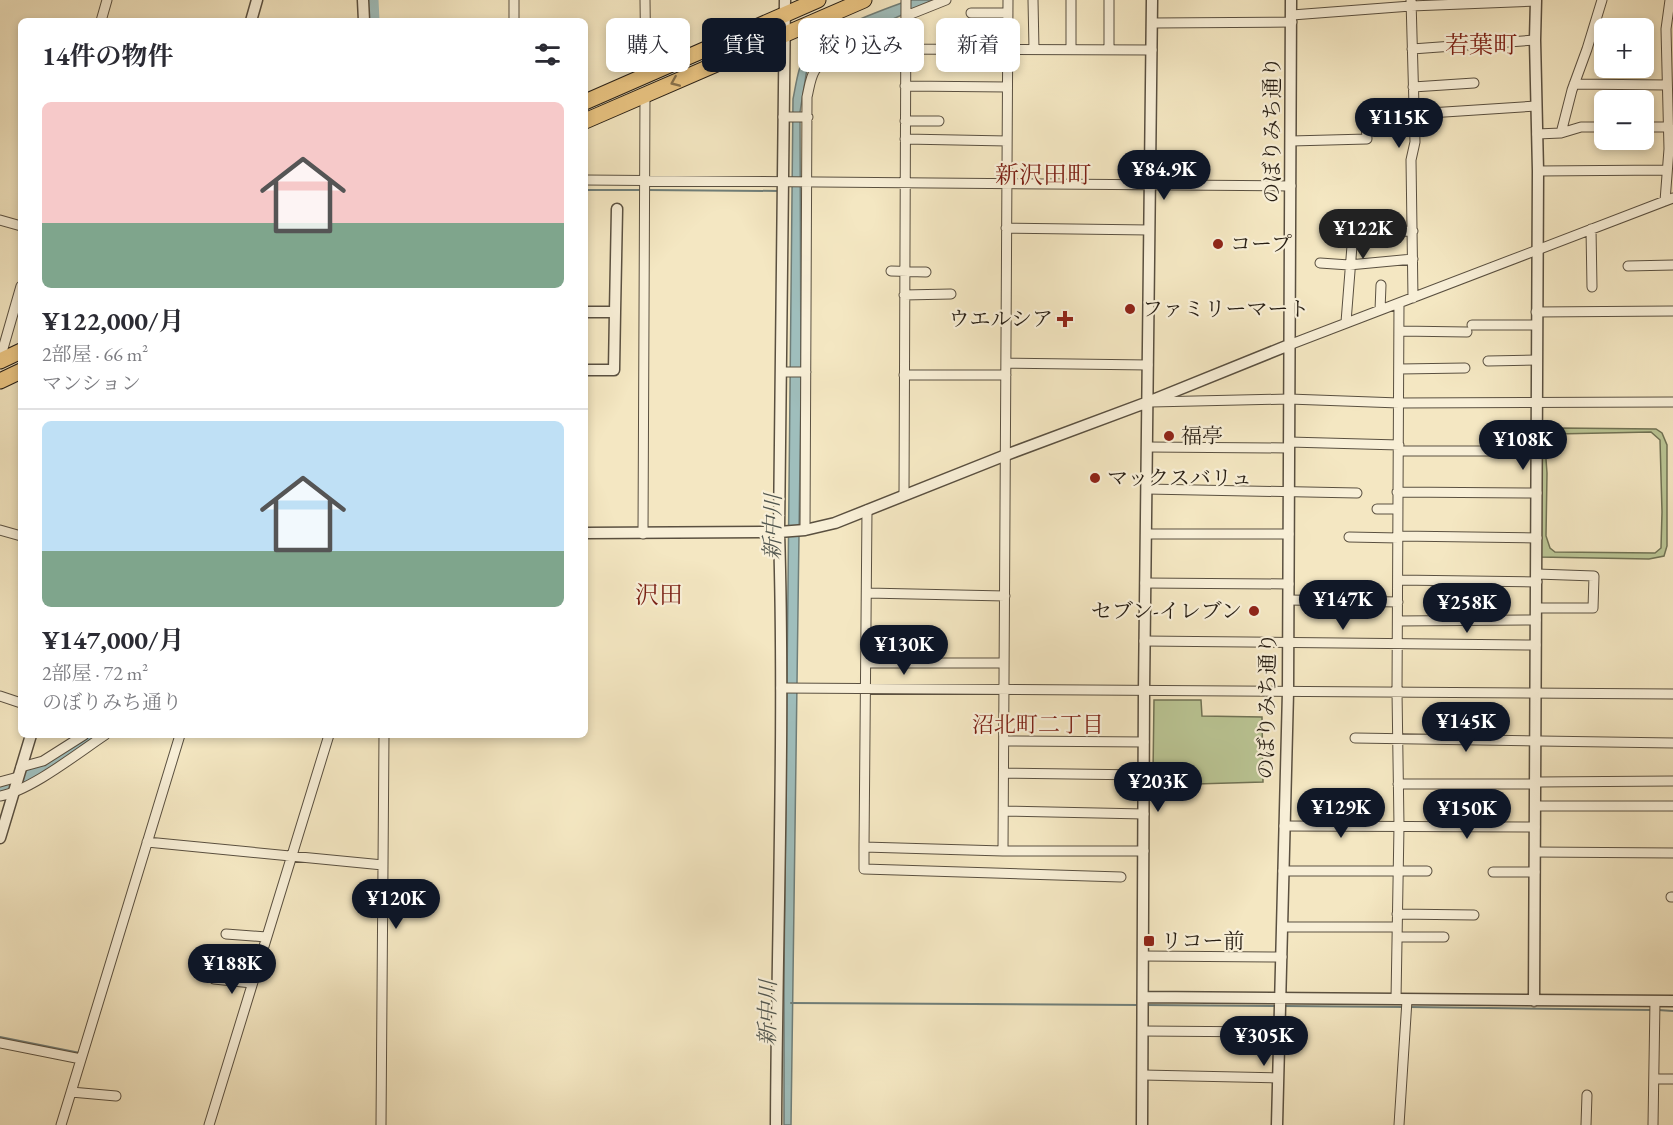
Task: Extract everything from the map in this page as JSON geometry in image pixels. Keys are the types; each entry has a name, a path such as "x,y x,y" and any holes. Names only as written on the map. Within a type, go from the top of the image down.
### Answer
{"highway":[{"path":"588,101 785,7 818,0"},
{"path":"786,34 864,0"},
{"path":"588,120 702,70"},
{"path":"0,360 18,352"},
{"path":"0,381 18,372"}],"street":[{"path":"102,18 107,0"},
{"path":"252,18 257,0"},
{"path":"363,0 363,18"},
{"path":"514,0 514,18"},
{"path":"645,0 646,75"},
{"path":"906,0 906,18"},
{"path":"908,18 946,0"},
{"path":"1008,0 1008,18"},
{"path":"1033,0 1034,49"},
{"path":"1071,0 1071,49"},
{"path":"1108,49 1109,0"},
{"path":"1142,1125 1144,641 1152,0"},
{"name":"のぼりみち通り","path":"1277,1125 1288,692 1292,0"},
{"path":"1153,23 1292,19 1411,3 1536,0 1538,249 1534,1001"},
{"path":"1561,133 1574,84 1602,0"},
{"path":"588,533 779,532 835,523 904,494 1148,402 1346,322 1669,200 1667,170 1671,149 1666,29 1670,0"},
{"path":"1411,3 1415,142 1411,160 1413,298"},
{"path":"971,13 1008,13"},
{"path":"1412,49 1535,40"},
{"path":"1020,48 1152,50"},
{"path":"776,1125 784,72"},
{"path":"802,530 806,372 805,117 809,86 814,72"},
{"path":"904,494 905,72"},
{"path":"1003,851 1007,72"},
{"path":"1413,87 1474,83"},
{"path":"1574,84 1667,85"},
{"path":"905,86 1007,87"},
{"path":"643,534 645,95"},
{"path":"1414,114 1536,106"},
{"path":"785,117 805,117"},
{"path":"905,121 939,121"},
{"path":"1291,141 1367,139 1366,122"},
{"path":"1654,125 1670,122"},
{"path":"1536,134 1561,133 1581,127 1594,127"},
{"path":"905,139 1007,141"},
{"path":"1538,171 1667,170"},
{"path":"588,180 1291,186"},
{"path":"588,370 614,370 616,209"},
{"path":"0,220 18,225"},
{"path":"1006,228 1149,230"},
{"path":"1591,229 1592,287"},
{"path":"1346,322 1353,233 1413,231"},
{"path":"1320,263 1349,264 1413,259"},
{"path":"1628,266 1673,265"},
{"path":"891,271 926,272"},
{"path":"1380,310 1381,285"},
{"path":"904,294 951,294"},
{"path":"0,360 18,297"},
{"path":"1399,303 1397,932 1402,1000 1406,1012 1399,1125"},
{"path":"1536,312 1673,311"},
{"path":"588,312 615,312"},
{"path":"1400,332 1536,325"},
{"path":"1488,361 1537,360"},
{"path":"1006,363 1148,365"},
{"path":"1400,369 1465,368"},
{"path":"781,372 806,372"},
{"path":"904,375 1006,375"},
{"path":"1148,402 1289,399 1399,403 1673,402"},
{"path":"1148,447 1289,445 1537,451"},
{"path":"1147,489 1357,493"},
{"path":"1397,492 1536,493"},
{"path":"1377,509 1398,509"},
{"path":"867,510 864,870 1121,877"},
{"path":"0,530 18,535"},
{"path":"1146,534 1289,534"},
{"path":"1349,537 1537,538"},
{"path":"1398,580 1594,576 1593,608 1536,608"},
{"path":"1145,583 1289,584"},
{"path":"867,593 1005,596"},
{"path":"1288,600 1398,602"},
{"path":"1398,621 1536,620"},
{"path":"1144,641 1536,645"},
{"path":"867,663 1004,663"},
{"path":"781,688 1673,694"},
{"path":"0,696 18,702"},
{"path":"0,838 30,738"},
{"path":"0,782 43,761 79,738"},
{"path":"0,796 13,794 100,738"},
{"path":"61,1125 179,738"},
{"path":"209,1125 327,738"},
{"path":"381,1125 384,738"},
{"path":"1355,738 1673,743"},
{"path":"1004,741 1144,742"},
{"path":"1004,773 1144,775"},
{"path":"1398,784 1673,781"},
{"path":"1535,806 1673,806"},
{"path":"1004,811 1144,814"},
{"path":"1284,826 1535,827"},
{"path":"147,842 383,865"},
{"path":"864,848 1144,851"},
{"path":"1535,852 1673,853"},
{"path":"1283,871 1427,871"},
{"path":"1493,872 1535,872"},
{"path":"1397,914 1474,915"},
{"path":"1282,927 1397,932 1443,938"},
{"path":"226,934 266,937"},
{"path":"1143,956 1282,957"},
{"path":"214,980 252,983"},
{"path":"1143,997 1280,1004 1402,1000 1673,1001"},
{"path":"1653,1125 1655,1001"},
{"path":"1143,1031 1279,1032"},
{"path":"0,1043 81,1059"},
{"path":"1143,1075 1278,1078"},
{"path":"1654,1078 1673,1079"},
{"path":"71,1092 116,1096"},
{"path":"1586,1125 1587,1095"}],"green space":[{"path":"1560,428 1656,429 1662,433 1667,445 1667,546 1664,556 1649,559 1539,557 1541,444 1545,445 1546,536 1550,548 1555,552 1655,553 1661,548 1660,440 1651,432 1556,434 1548,440 1543,438 1551,430"},
{"path":"1154,700 1201,700 1202,716 1262,717 1263,782 1196,784 1196,778 1175,777 1171,772 1153,773"}],"water":[{"path":"909,0 935,0 895,18 863,18"},
{"path":"799,72 807,72 800,112 801,387 791,1125 784,1125 793,99"}],"waterway":[{"path":"371,0 372,18"},
{"path":"588,190 642,190"},
{"path":"648,190 780,191"},
{"path":"0,788 31,775 86,738"},
{"name":"新中川","path":"791,1003 1139,1005"},
{"path":"1145,1005 1277,1006"},
{"path":"1283,1006 1403,1007"},
{"path":"1409,1007 1652,1010"},
{"path":"1658,1010 1673,1011"},
{"path":"0,1037 80,1053"}],"place":[{"name":"コープ","path":"1218,244"},
{"name":"ファミリーマート","path":"1130,309"},
{"name":"ウエルシア","path":"1065,319"},
{"name":"福亭","path":"1169,436"},
{"name":"マックスバリュ","path":"1095,478"},
{"name":"セブン-イレブン","path":"1254,611"},
{"name":"リコー前","path":"1149,941"}],"district":[{"name":"若葉町","path":"1481,45"},
{"name":"新沢田町","path":"1043,175"},
{"name":"沢田","path":"659,595"},
{"name":"沼北町二丁目","path":"1038,724"}]}
